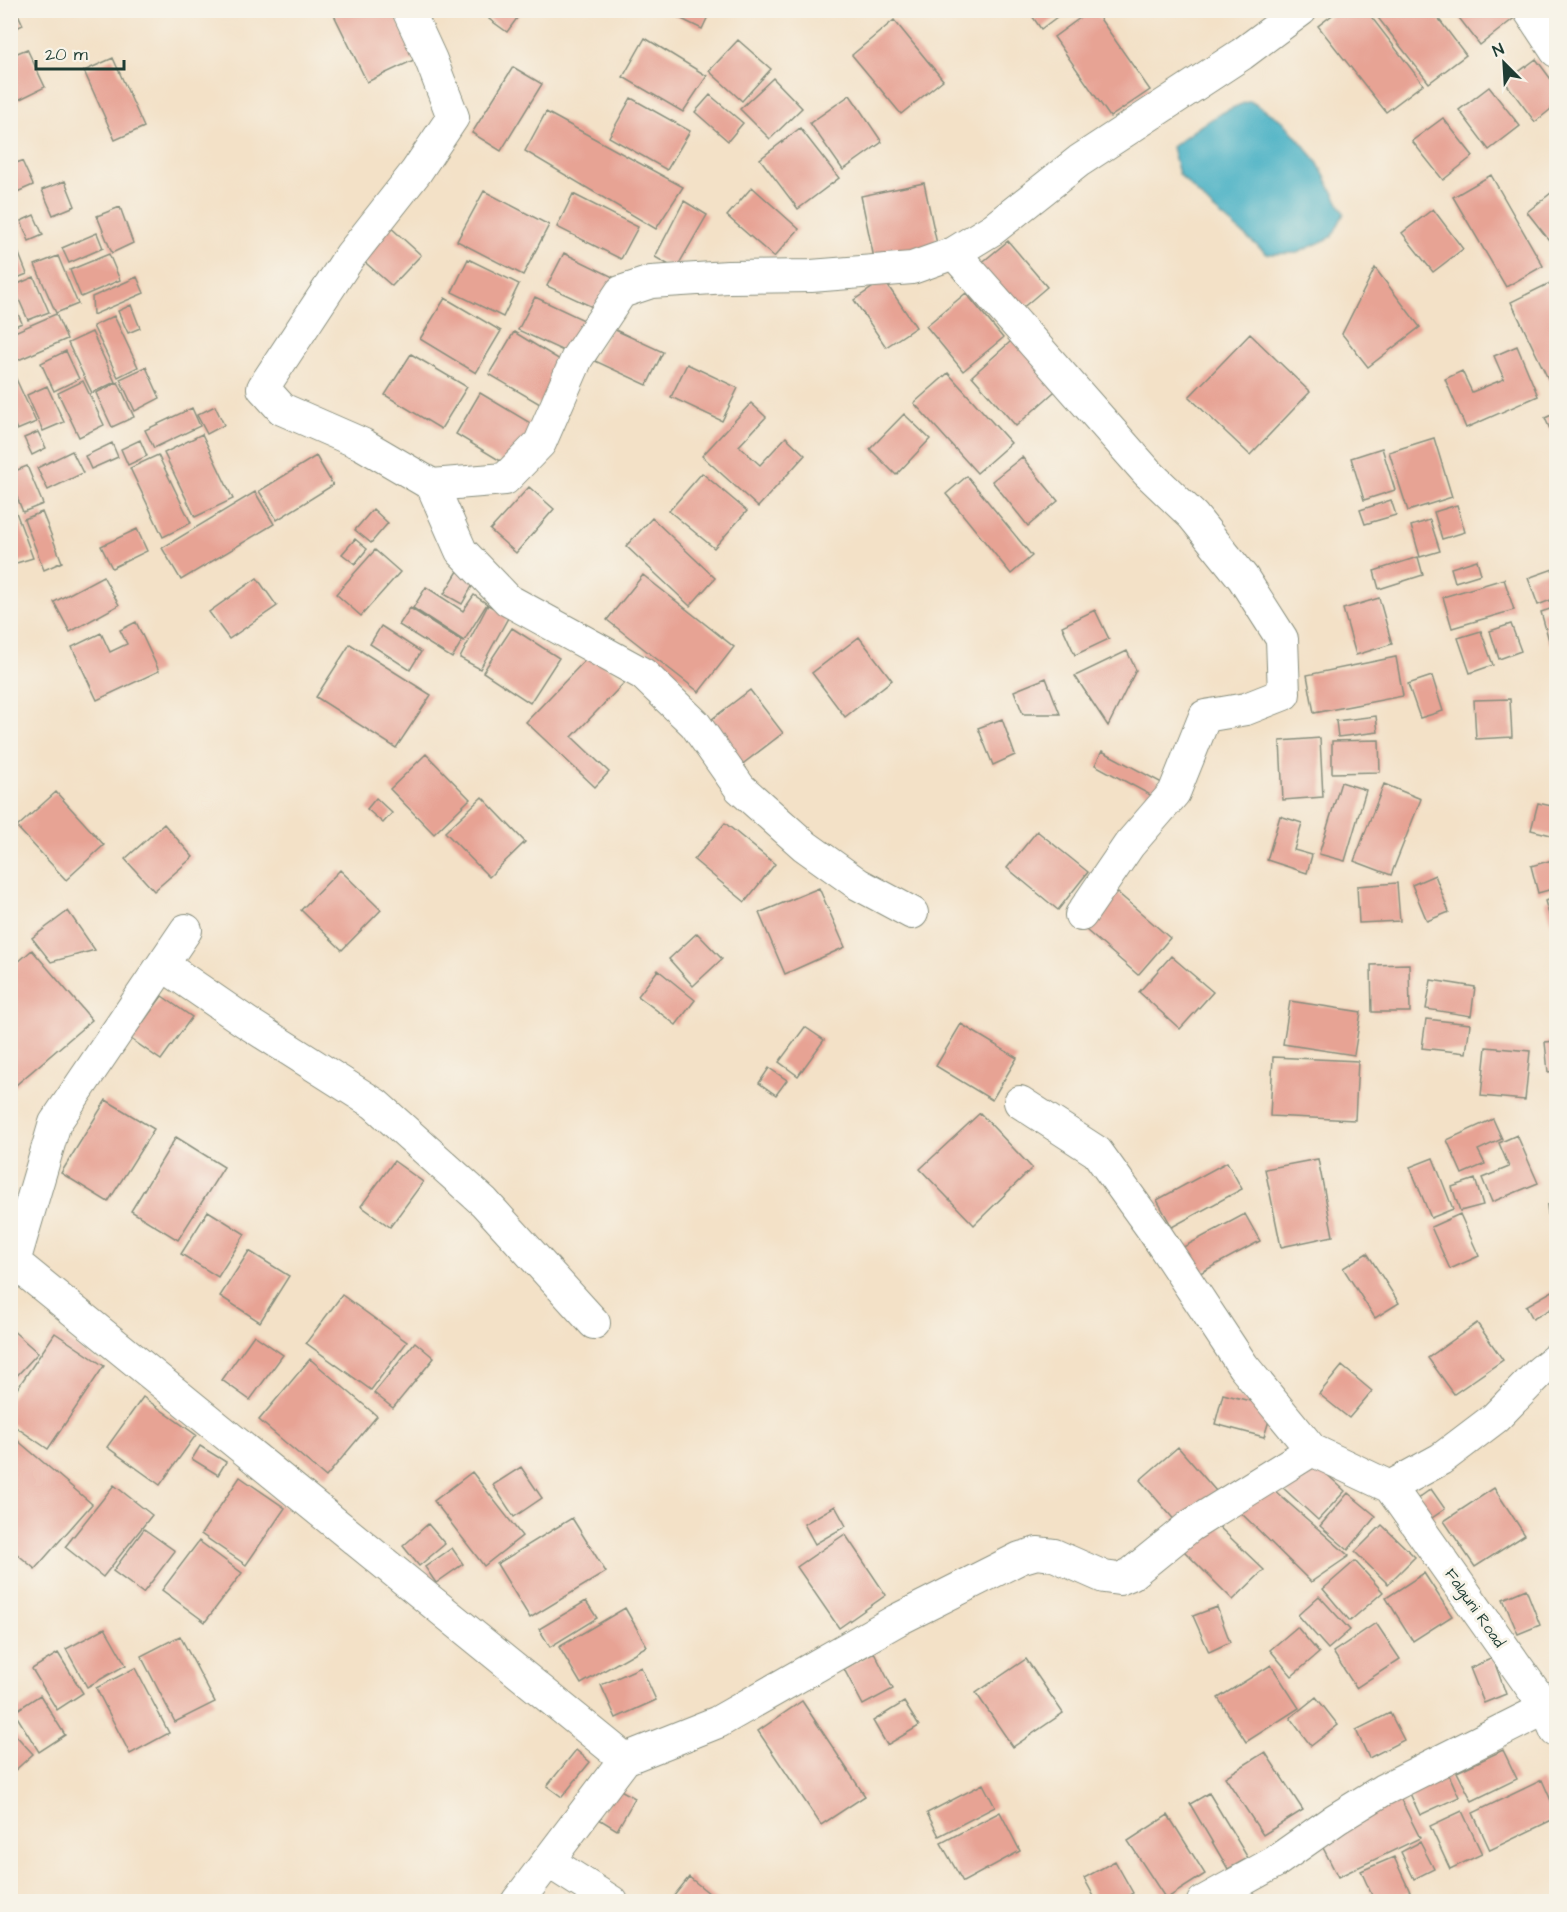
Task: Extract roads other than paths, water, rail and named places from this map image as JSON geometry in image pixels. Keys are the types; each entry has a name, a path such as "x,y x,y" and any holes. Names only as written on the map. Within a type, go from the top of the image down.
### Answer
{"street":[{"path":"408,10 431,60 453,117 416,172 350,256 262,388 282,409 362,444 432,485 505,479 540,443 577,358 621,292 651,282 728,277 812,276 912,268 954,253 993,229 1079,161 1232,61 1301,10"},
{"path":"1529,10 1557,51"},
{"path":"954,253 1146,472 1193,516 1243,578 1282,639 1284,694 1246,710 1205,716 1174,793 1129,844 1081,915"},
{"path":"432,485 461,551 508,600 643,674 695,724 740,788 805,846 858,884 912,913"},
{"path":"186,930 55,1123 14,1262 625,1759"},
{"path":"163,965 246,1022 375,1104 484,1202 594,1323"},
{"path":"1020,1102 1097,1152 1154,1230 1243,1366 1312,1450 1390,1487 1441,1459 1495,1418 1541,1371 1557,1359"},
{"path":"517,1902 625,1759 718,1722 897,1620 1020,1558 1037,1553 1054,1555 1104,1577 1119,1580 1131,1574 1190,1526 1312,1450"},
{"name":"Falguni Road","path":"1390,1487 1551,1719"},
{"path":"1203,1902 1275,1862 1335,1819 1383,1790 1551,1719"},
{"path":"548,1861 612,1902"}],"water":[{"path":"1250,101 1283,121 1316,160 1344,213 1332,237 1297,253 1267,254 1212,208 1179,174 1172,147 1209,120"}]}
